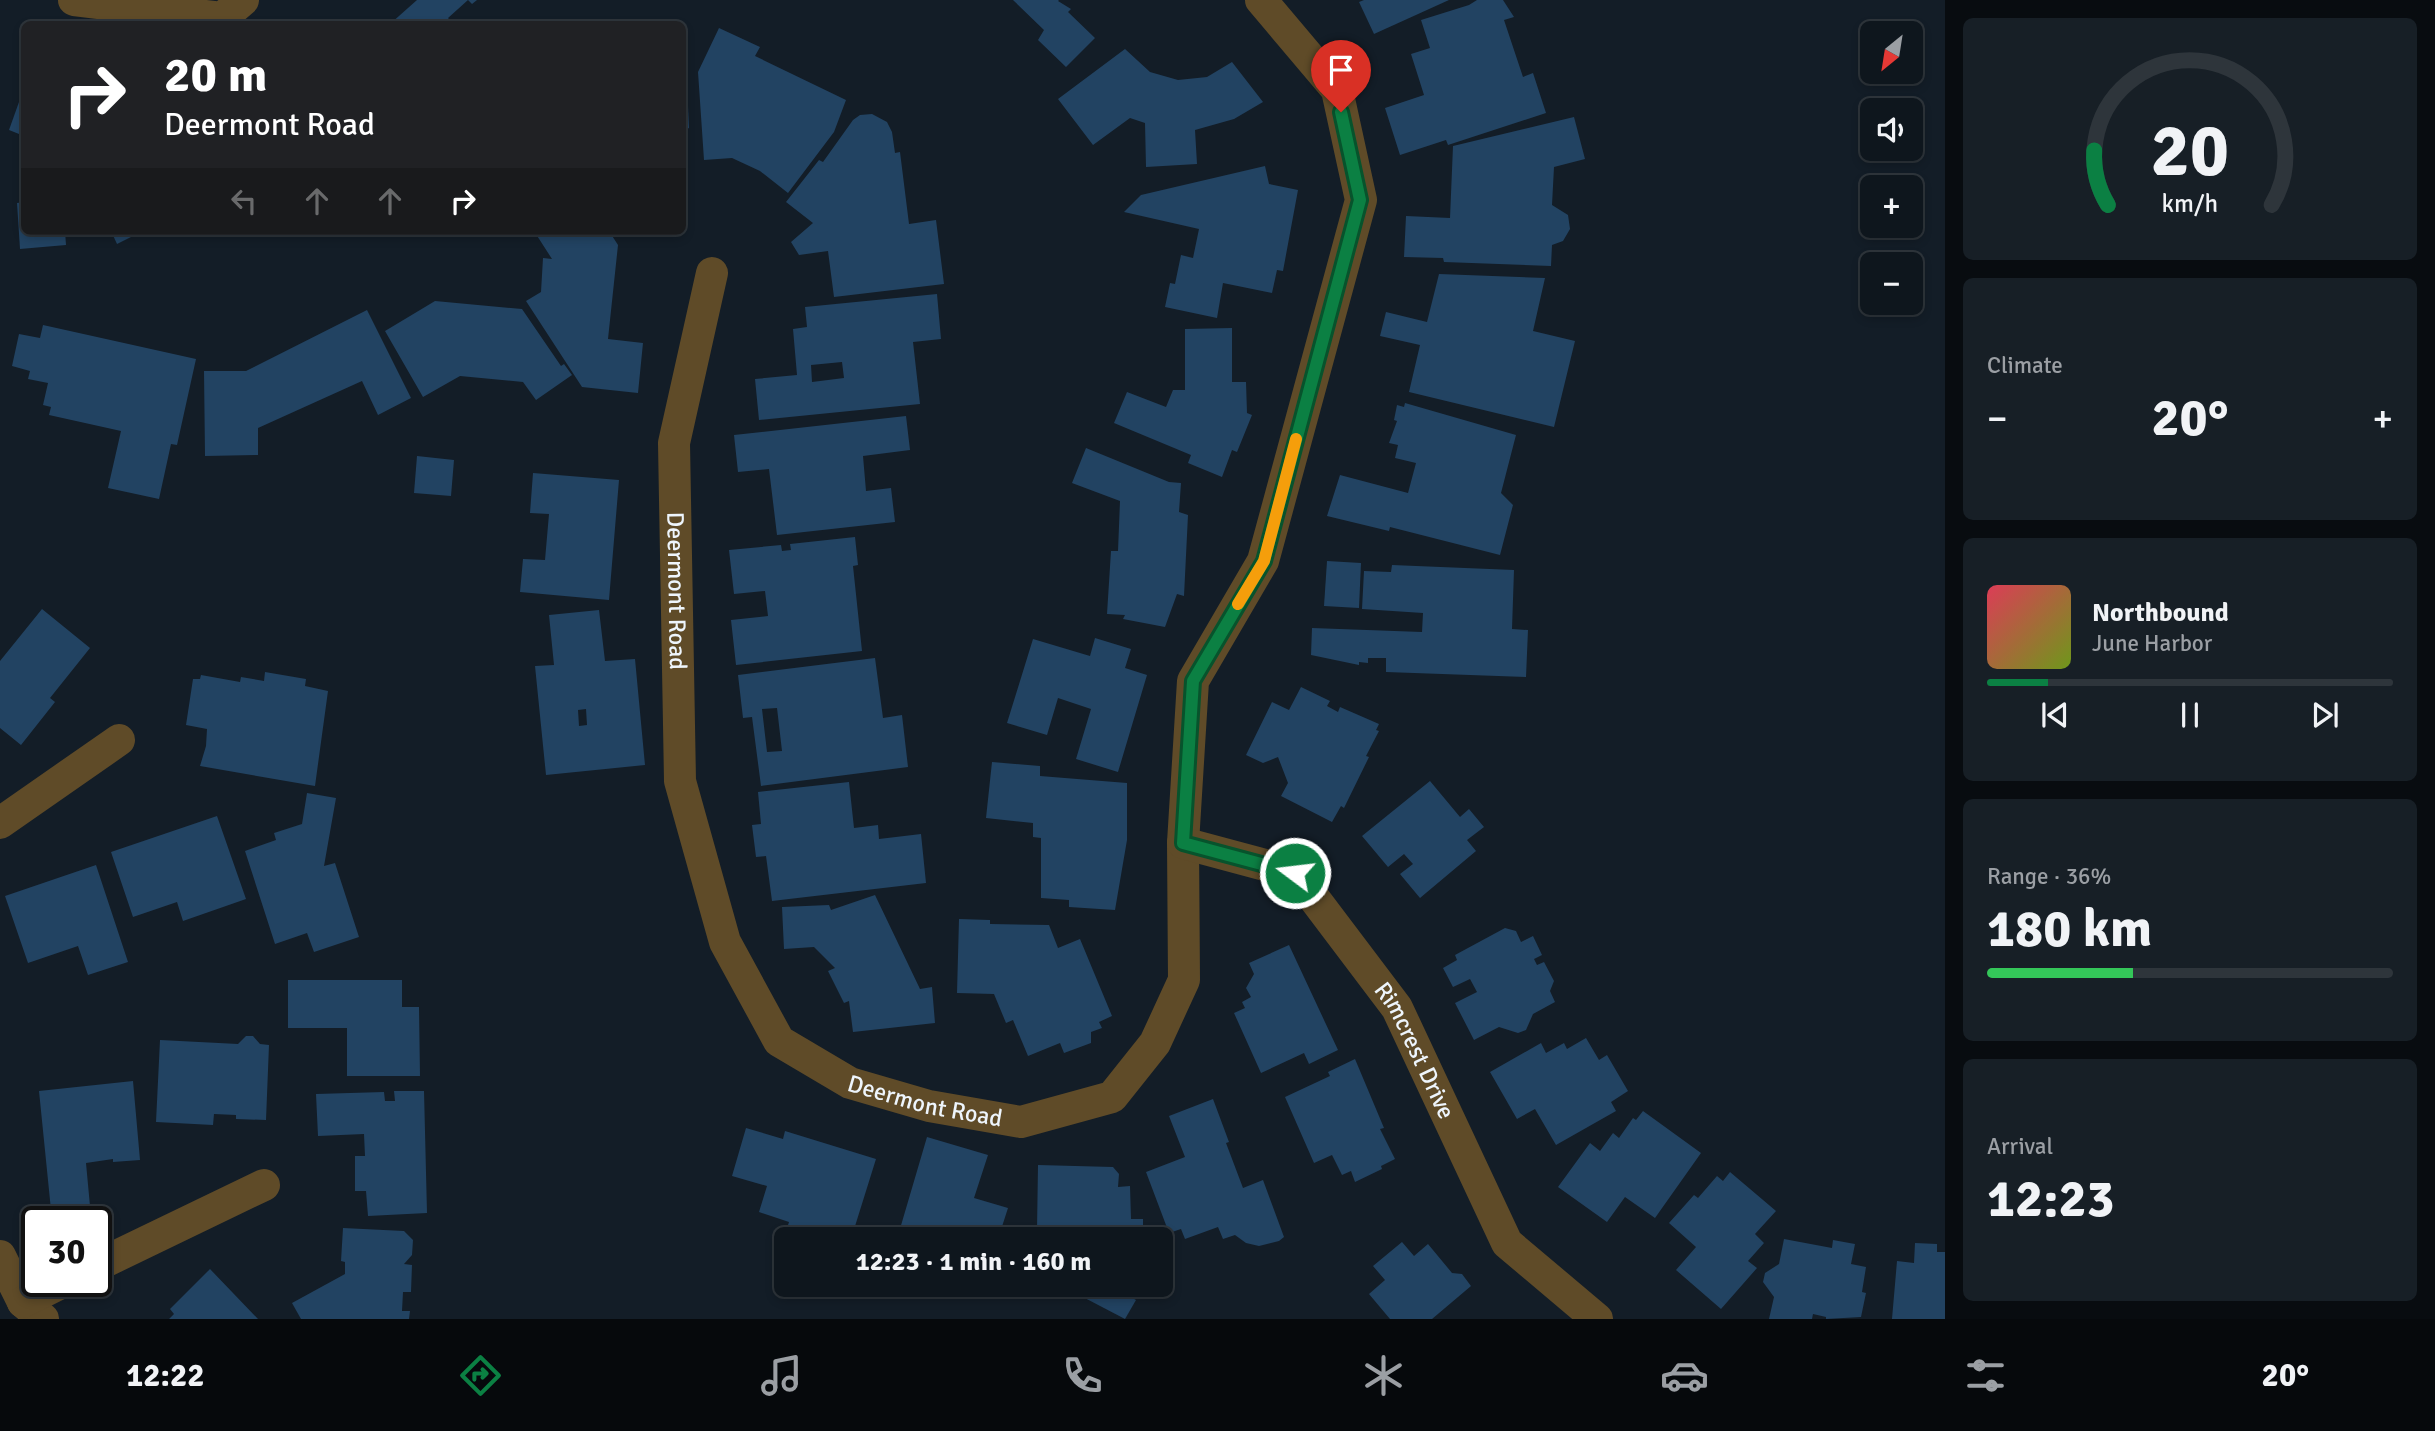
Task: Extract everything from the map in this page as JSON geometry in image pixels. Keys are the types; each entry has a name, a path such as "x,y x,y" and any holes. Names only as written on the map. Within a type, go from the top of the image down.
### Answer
{"street":[{"path":"74,0 222,18 243,0"},
{"name":"Deermont Road","path":"712,273 674,443 680,780 725,942 779,1041 850,1083 929,1106 1021,1122 1111,1097 1155,1043 1184,980 1183,843 1193,681 1264,561 1360,200 1337,90 1261,0"},
{"path":"0,822 118,740"},
{"name":"Rimcrest Drive","path":"1183,843 1295,873 1397,1008 1507,1243 1597,1319"},
{"path":"112,1258 264,1185"},
{"path":"0,1255 33,1310 47,1297"}],"building":[{"path":"417,0 468,0 448,18 450,21 393,21"},
{"path":"1013,0 1059,0 1071,9 1068,12 1095,38 1066,67 1038,40 1044,30"},
{"path":"1449,0 1374,34 1359,2"},
{"path":"1477,0 1503,0 1514,17 1504,20 1523,77 1533,73 1546,113 1448,145 1446,140 1400,155 1385,108 1424,95 1411,54 1430,48 1421,20"},
{"path":"719,28 760,47 755,56 846,100 834,132 788,193 760,171 732,158 704,160 698,72"},
{"path":"1125,49 1150,72 1178,80 1207,77 1232,62 1263,102 1234,119 1195,130 1197,164 1146,167 1145,123 1130,118 1093,145 1058,99"},
{"path":"686,63 689,128 686,129"},
{"path":"21,96 21,135 9,130"},
{"path":"872,114 887,122 892,132 895,153 900,152 909,224 936,220 944,284 834,297 828,251 799,255 791,242 813,223 786,202 819,160 823,162 853,120 860,115"},
{"path":"1574,117 1585,159 1554,167 1552,205 1568,215 1570,229 1563,241 1552,245 1551,266 1444,262 1443,258 1404,257 1406,216 1450,218 1453,146"},
{"path":"1265,166 1269,184 1298,190 1283,271 1277,270 1272,293 1223,283 1217,318 1165,307 1170,283 1175,284 1181,255 1193,258 1199,229 1124,212 1141,195"},
{"path":"21,202 21,235 65,235 66,245 20,249 17,203"},
{"path":"113,235 135,235 117,244"},
{"path":"537,235 612,235 618,245 608,339 643,343 638,393 582,387 526,301 541,292 543,258 552,259"},
{"path":"1439,274 1545,278 1533,331 1575,341 1554,427 1409,392 1420,345 1380,336 1386,312 1427,322"},
{"path":"937,294 941,339 913,342 920,404 759,420 755,379 797,375 793,329 807,327 805,307","holes":["842,362 844,378 812,382 811,365"]},
{"path":"435,301 522,309 561,366 564,364 572,375 536,400 523,382 460,376 423,397 385,331"},
{"path":"367,310 411,398 378,415 362,381 258,428 258,455 205,456 204,371 246,371"},
{"path":"43,325 196,359 177,445 171,444 159,499 108,488 121,431 49,415 51,407 43,405 48,383 28,379 30,371 12,366 19,334 40,338"},
{"path":"1232,328 1232,382 1246,382 1247,413 1252,415 1237,452 1232,450 1222,477 1188,463 1191,455 1114,423 1127,392 1166,407 1173,390 1185,390 1185,329"},
{"path":"1405,403 1516,435 1501,493 1513,505 1500,555 1390,527 1389,531 1327,516 1340,475 1408,493 1416,463 1395,458 1398,445 1389,443 1397,421 1394,420 1397,405 1404,407"},
{"path":"906,416 910,450 863,456 866,491 891,488 895,522 777,535 769,469 738,472 734,435"},
{"path":"1086,448 1169,482 1181,483 1179,512 1188,515 1184,596 1177,594 1165,627 1123,619 1125,615 1107,614 1111,551 1118,551 1120,501 1072,483"},
{"path":"417,456 454,460 451,496 414,493"},
{"path":"533,473 619,480 609,600 520,592 523,559 545,560 549,514 530,513"},
{"path":"855,537 858,565 853,566 862,651 736,665 731,620 768,616 765,591 734,594 729,550 781,545 782,551 791,550 790,544"},
{"path":"1327,561 1361,563 1359,608 1324,606"},
{"path":"1392,565 1514,570 1512,629 1528,630 1526,677 1386,672 1386,658 1368,658 1368,663 1359,662 1359,665 1311,655 1312,628 1422,632 1423,613 1362,609 1364,571 1391,572"},
{"path":"42,609 90,648 50,698 55,702 21,745 0,728 0,661"},
{"path":"599,610 605,661 635,659 645,765 546,775 535,666 554,665 549,615","holes":["586,709 587,725 579,726 578,710"]},
{"path":"1095,638 1131,649 1125,668 1147,675 1118,772 1076,759 1091,709 1058,698 1047,735 1007,723 1033,639 1090,656"},
{"path":"875,658 883,718 902,715 908,767 761,786 752,717 743,718 738,675","holes":["777,708 782,751 767,752 762,709"]},
{"path":"265,672 306,679 305,686 328,691 315,786 200,766 206,746 207,729 186,725 193,679 200,679 201,675 240,682 241,677 264,681"},
{"path":"1301,687 1330,701 1327,706 1338,712 1340,707 1379,724 1376,730 1379,731 1366,756 1369,757 1344,808 1341,806 1332,822 1281,796 1288,783 1278,757 1263,763 1246,755 1272,702 1289,710"},
{"path":"992,762 1040,766 1040,776 1127,783 1127,840 1115,910 1069,907 1069,900 1041,898 1041,838 1033,837 1033,823 986,818"},
{"path":"1430,781 1460,817 1469,809 1484,827 1467,840 1476,851 1420,898 1400,874 1413,864 1404,854 1388,867 1362,836"},
{"path":"849,782 854,828 878,825 879,839 921,834 926,883 772,901 766,856 756,857 752,825 761,824 758,792"},
{"path":"307,793 336,798 324,866 335,863 359,937 314,952 307,933 275,944 245,851 276,840 274,833 302,824"},
{"path":"217,816 246,899 183,921 177,902 133,917 111,852"},
{"path":"96,865 128,962 88,975 78,946 28,963 5,896"},
{"path":"875,895 920,989 932,987 935,1023 853,1032 849,1001 844,1003 828,971 835,968 814,947 784,949 782,907 829,905 831,910"},
{"path":"959,919 990,920 990,924 1049,925 1058,948 1080,939 1112,1016 1099,1022 1102,1028 1091,1032 1091,1043 1064,1053 1060,1043 1028,1056 1013,1020 1006,1023 994,994 957,993"},
{"path":"1505,928 1516,931 1521,942 1533,936 1542,955 1534,959 1537,965 1544,962 1554,981 1550,991 1555,1002 1533,1014 1526,1030 1518,1033 1499,1027 1474,1040 1455,1003 1477,992 1470,979 1453,987 1443,968 1457,960 1455,955"},
{"path":"1289,945 1338,1050 1309,1064 1304,1053 1261,1073 1234,1013 1245,1008 1242,1002 1251,997 1246,988 1254,974 1249,963"},
{"path":"288,980 402,980 402,1007 419,1007 420,1076 347,1076 347,1028 288,1028"},
{"path":"246,1036 253,1036 260,1044 269,1045 266,1120 236,1119 236,1115 214,1114 213,1125 156,1122 160,1040 238,1044"},
{"path":"1586,1038 1599,1060 1607,1055 1628,1091 1611,1102 1616,1111 1556,1145 1535,1109 1517,1119 1490,1072 1541,1043 1546,1053 1564,1043 1567,1049"},
{"path":"1355,1059 1384,1128 1380,1129 1395,1159 1381,1166 1382,1169 1355,1182 1351,1171 1342,1175 1332,1155 1314,1163 1285,1097 1330,1076 1328,1072"},
{"path":"133,1081 140,1160 113,1162 113,1159 86,1163 90,1206 51,1206 39,1091"},
{"path":"394,1091 424,1091 427,1213 368,1216 366,1191 355,1191 355,1156 365,1156 364,1134 318,1136 316,1094 384,1092 385,1101 395,1101"},
{"path":"1213,1099 1243,1188 1263,1180 1284,1237 1259,1246 1246,1243 1235,1235 1223,1239 1218,1227 1185,1239 1181,1229 1173,1232 1173,1227 1167,1227 1146,1172 1185,1157 1169,1116"},
{"path":"1643,1111 1701,1153 1655,1218 1625,1197 1607,1222 1558,1187 1590,1143 1600,1151 1613,1133 1619,1138 1633,1118 1636,1120"},
{"path":"746,1128 783,1139 785,1131 876,1159 855,1227 787,1227 789,1222 759,1212 767,1186 732,1176"},
{"path":"927,1137 988,1155 974,1198 1008,1208 1002,1227 901,1227"},
{"path":"1038,1165 1113,1167 1119,1174 1118,1187 1130,1186 1131,1219 1143,1219 1143,1227 1037,1227"},
{"path":"1730,1172 1776,1211 1755,1234 1764,1243 1748,1261 1757,1268 1721,1309 1676,1270 1696,1247 1669,1223 1694,1195 1698,1198 1717,1176 1723,1181"},
{"path":"343,1228 404,1231 413,1240 412,1255 404,1264 412,1265 411,1292 403,1292 402,1311 410,1311 409,1319 301,1319 292,1303 345,1274 345,1262 341,1261"},
{"path":"1784,1239 1832,1248 1833,1240 1855,1244 1851,1264 1866,1267 1862,1292 1866,1293 1861,1317 1826,1319 1813,1314 1812,1319 1769,1319 1774,1297 1763,1282 1765,1273 1779,1264"},
{"path":"1402,1242 1414,1256 1428,1244 1452,1273 1462,1274 1471,1286 1432,1319 1390,1319 1369,1294 1385,1280 1373,1266"},
{"path":"1915,1243 1937,1244 1937,1252 1945,1252 1945,1319 1892,1319 1897,1261 1914,1263"},
{"path":"210,1269 258,1319 169,1319 174,1314 170,1309"},
{"path":"1083,1297 1131,1297 1136,1300 1125,1319"}],"slow traffic":[{"path":"1238,604 1264,561 1296,439"}],"route":[{"path":"1295,873 1183,843 1193,681 1264,561 1360,200 1341,112"}]}
